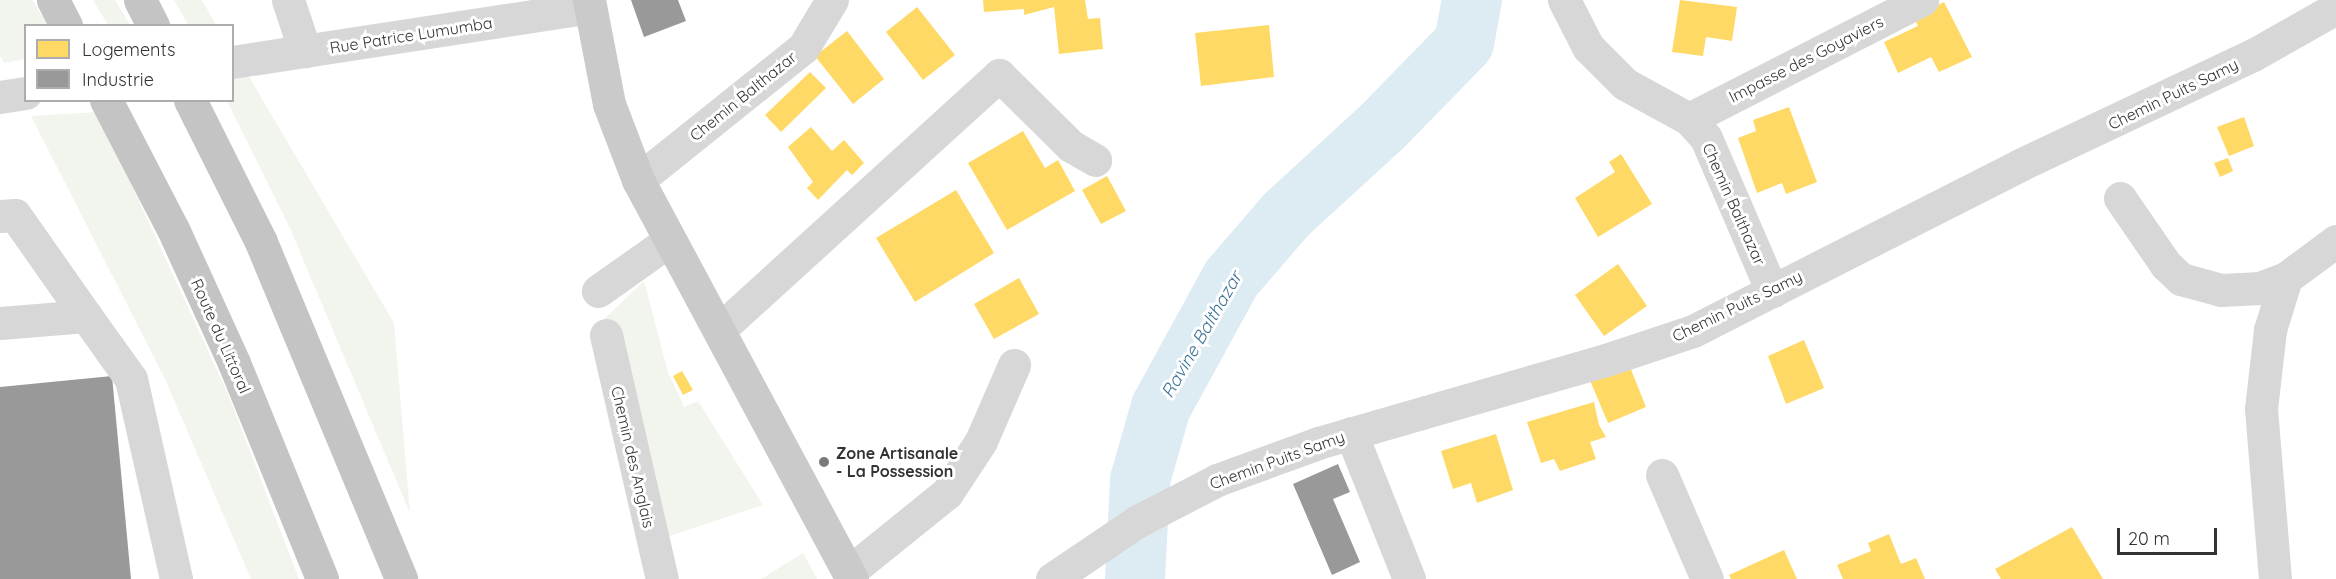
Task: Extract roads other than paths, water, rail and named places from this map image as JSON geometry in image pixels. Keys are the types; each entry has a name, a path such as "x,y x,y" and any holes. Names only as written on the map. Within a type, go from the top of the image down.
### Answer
{"highway":[{"path":"53,0 65,24"},
{"path":"140,0 152,24"},
{"name":"Route du Littoral","path":"107,102 173,229 229,353 322,579"},
{"path":"191,102 261,242 401,579"}],"main road":[{"path":"590,3 609,104 638,180 850,576"}],"street":[{"path":"288,0 294,53"},
{"name":"Chemin Balthazar","path":"638,180 803,48 832,0"},
{"name":"Chemin Balthazar","path":"1564,0 1588,46 1624,84 1689,119 1706,138 1772,291"},
{"name":"Impasse des Goyaviers","path":"1689,119 1922,0"},
{"name":"Rue Patrice Lumumba","path":"234,62 590,3"},
{"name":"Chemin Puits Samy","path":"1052,579 1178,497 1351,433 1617,357 1693,331 2009,170 2253,55 2336,8"},
{"path":"719,330 999,75 1071,146 1095,160"},
{"path":"2120,198 2166,265 2181,279 2221,290 2260,288 2286,278 2336,241"},
{"path":"0,216 15,215 131,379 176,579"},
{"path":"598,291 670,240"},
{"path":"2275,579 2261,409 2270,330 2286,278"},
{"path":"0,323 86,316"},
{"name":"Chemin des Anglais","path":"606,335 662,579"},
{"path":"850,576 947,493 981,441 1014,364"},
{"path":"1351,433 1409,579"},
{"path":"1662,475 1707,579"}],"waterway":[{"name":"Ravine Balthazar","path":"1135,579 1140,480 1161,407 1231,279 1286,215 1382,127 1464,43 1472,0"}],"place":[{"name":"Zone Artisanale - La Possession","path":"824,462"}]}
